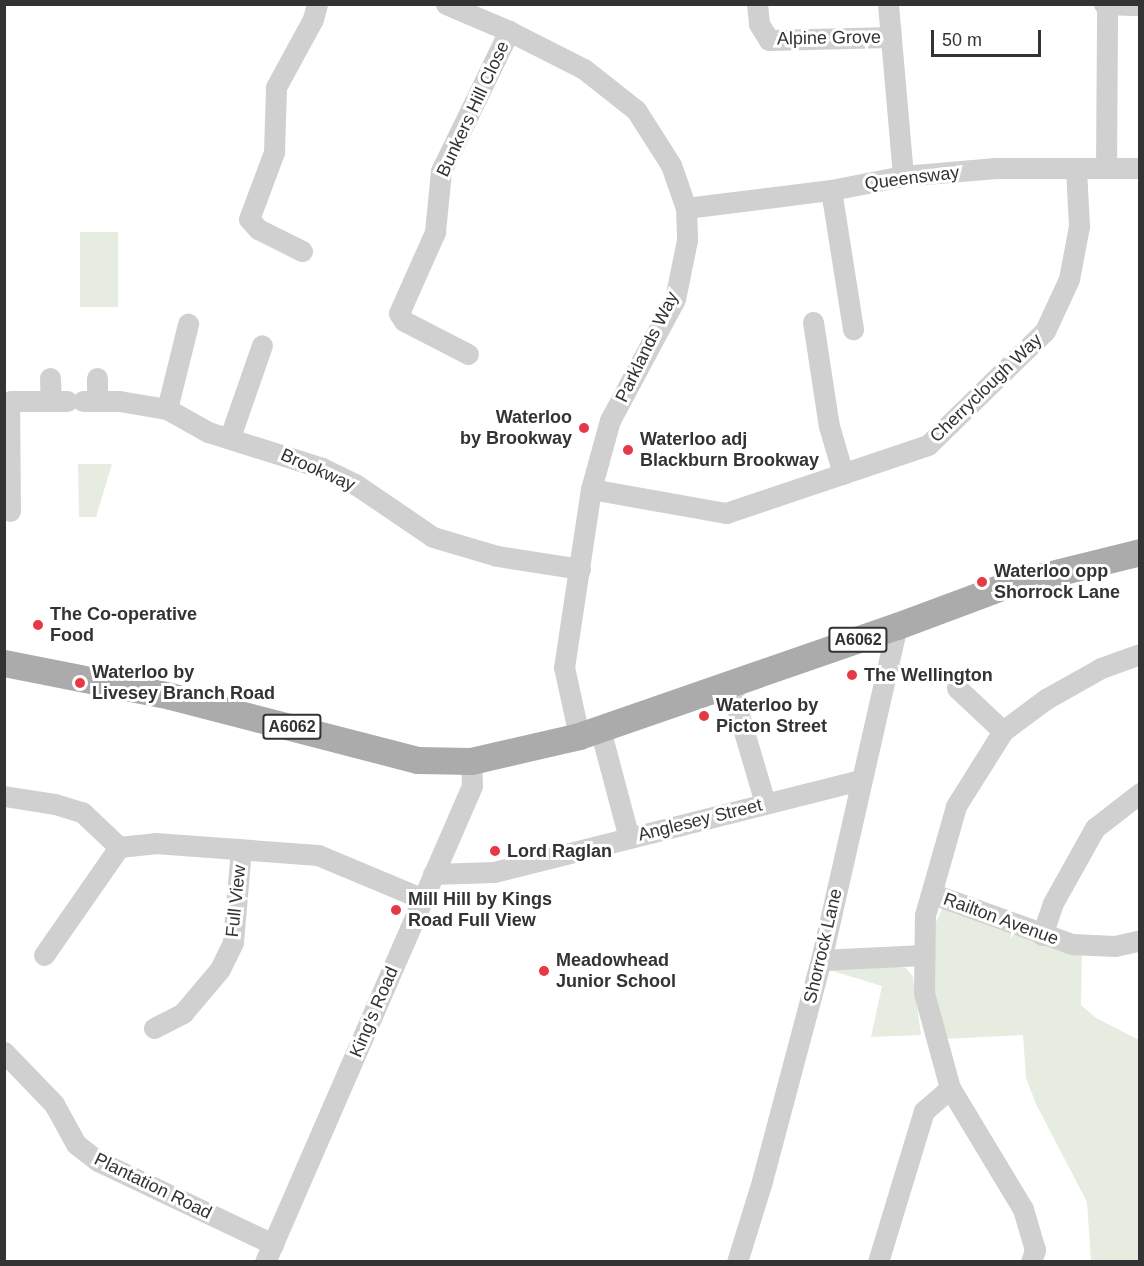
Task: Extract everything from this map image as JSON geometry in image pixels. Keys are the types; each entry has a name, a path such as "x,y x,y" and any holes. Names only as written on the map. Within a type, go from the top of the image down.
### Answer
{"main road":[{"name":"A6062","path":"4,663 170,696 417,760 471,761 589,732 897,626 1007,585 1140,552"}],"street":[{"path":"302,251 258,229 249,219 274,152 276,87 313,19 317,4"},
{"name":"Parklands Way","path":"446,4 509,31 584,69 636,110 671,165 686,208 687,240 675,299 610,420 591,489 564,667 629,838"},
{"name":"Alpine Grove","path":"757,4 759,24 769,40 890,37"},
{"name":"Alpine Grove","path":"888,4 903,176"},
{"path":"1106,168 1106,4 1140,5"},
{"name":"Bunkers Hill Close","path":"468,354 404,321 399,313 435,232 441,171 509,31"},
{"name":"Queensway","path":"686,208 831,190 903,176 996,168 1140,168"},
{"name":"Cherryclough Way","path":"591,489 726,513 928,445 1045,331 1069,279 1079,226 1076,168"},
{"path":"831,190 853,329"},
{"path":"813,321 829,426 843,474"},
{"path":"167,409 188,324"},
{"path":"230,437 262,345"},
{"path":"50,378 75,401 97,378"},
{"name":"Brookway","path":"7,417 11,401 138,403 167,409 201,429 322,468 355,484 403,518 443,540 497,556 580,569"},
{"path":"7,417 10,511"},
{"name":"Shorrock Lane","path":"737,1262 762,1181 821,960 897,626"},
{"path":"1031,1262 1035,1250 1023,1209 950,1088 924,993 925,915 957,806 1003,732 1046,699 1101,669 1140,654"},
{"path":"729,684 765,803"},
{"path":"957,688 1003,732"},
{"name":"King's Road","path":"269,1253 472,786 471,761"},
{"name":"Anglesey Street","path":"433,874 494,872 861,780"},
{"path":"1042,935 1053,903 1095,828 1140,793"},
{"path":"4,795 82,812 118,847 44,955"},
{"name":"Full View","path":"118,847 155,843 318,855 423,899"},
{"name":"Full View","path":"153,1028 183,1013 220,969 233,942 241,849"},
{"name":"Railton Avenue","path":"933,894 987,912 1042,935 1088,946 1115,946 1140,940"},
{"path":"821,960 923,955"},
{"name":"Plantation Road","path":"8,1065 54,1104 76,1144 98,1161 269,1253"},
{"path":"878,1262 924,1111 950,1088"}],"shaded area":[{"path":"80,232 118,232 118,307 80,307"},
{"path":"78,464 112,464 96,517 79,517"},
{"path":"945,903 1082,950 1081,1005 1096,1018 1139,1040 1139,1261 1091,1261 1087,1202 1036,1104 1026,1078 1023,1035 943,1039 933,988 935,924"},
{"path":"895,965 906,968 913,977 921,1035 871,1037 882,986 829,970"}],"place":[{"name":"Waterloo by Brookway","path":"584,428"},
{"name":"Waterloo adj Blackburn Brookway","path":"628,450"},
{"name":"Waterloo opp Shorrock Lane","path":"982,582"},
{"name":"The Co-operative Food","path":"38,625"},
{"name":"The Wellington","path":"852,675"},
{"name":"Waterloo by Livesey Branch Road","path":"80,683"},
{"name":"Waterloo by Picton Street","path":"704,716"},
{"name":"Lord Raglan","path":"495,851"},
{"name":"Mill Hill by Kings Road Full View","path":"396,910"},
{"name":"Meadowhead Junior School","path":"544,971"}]}
